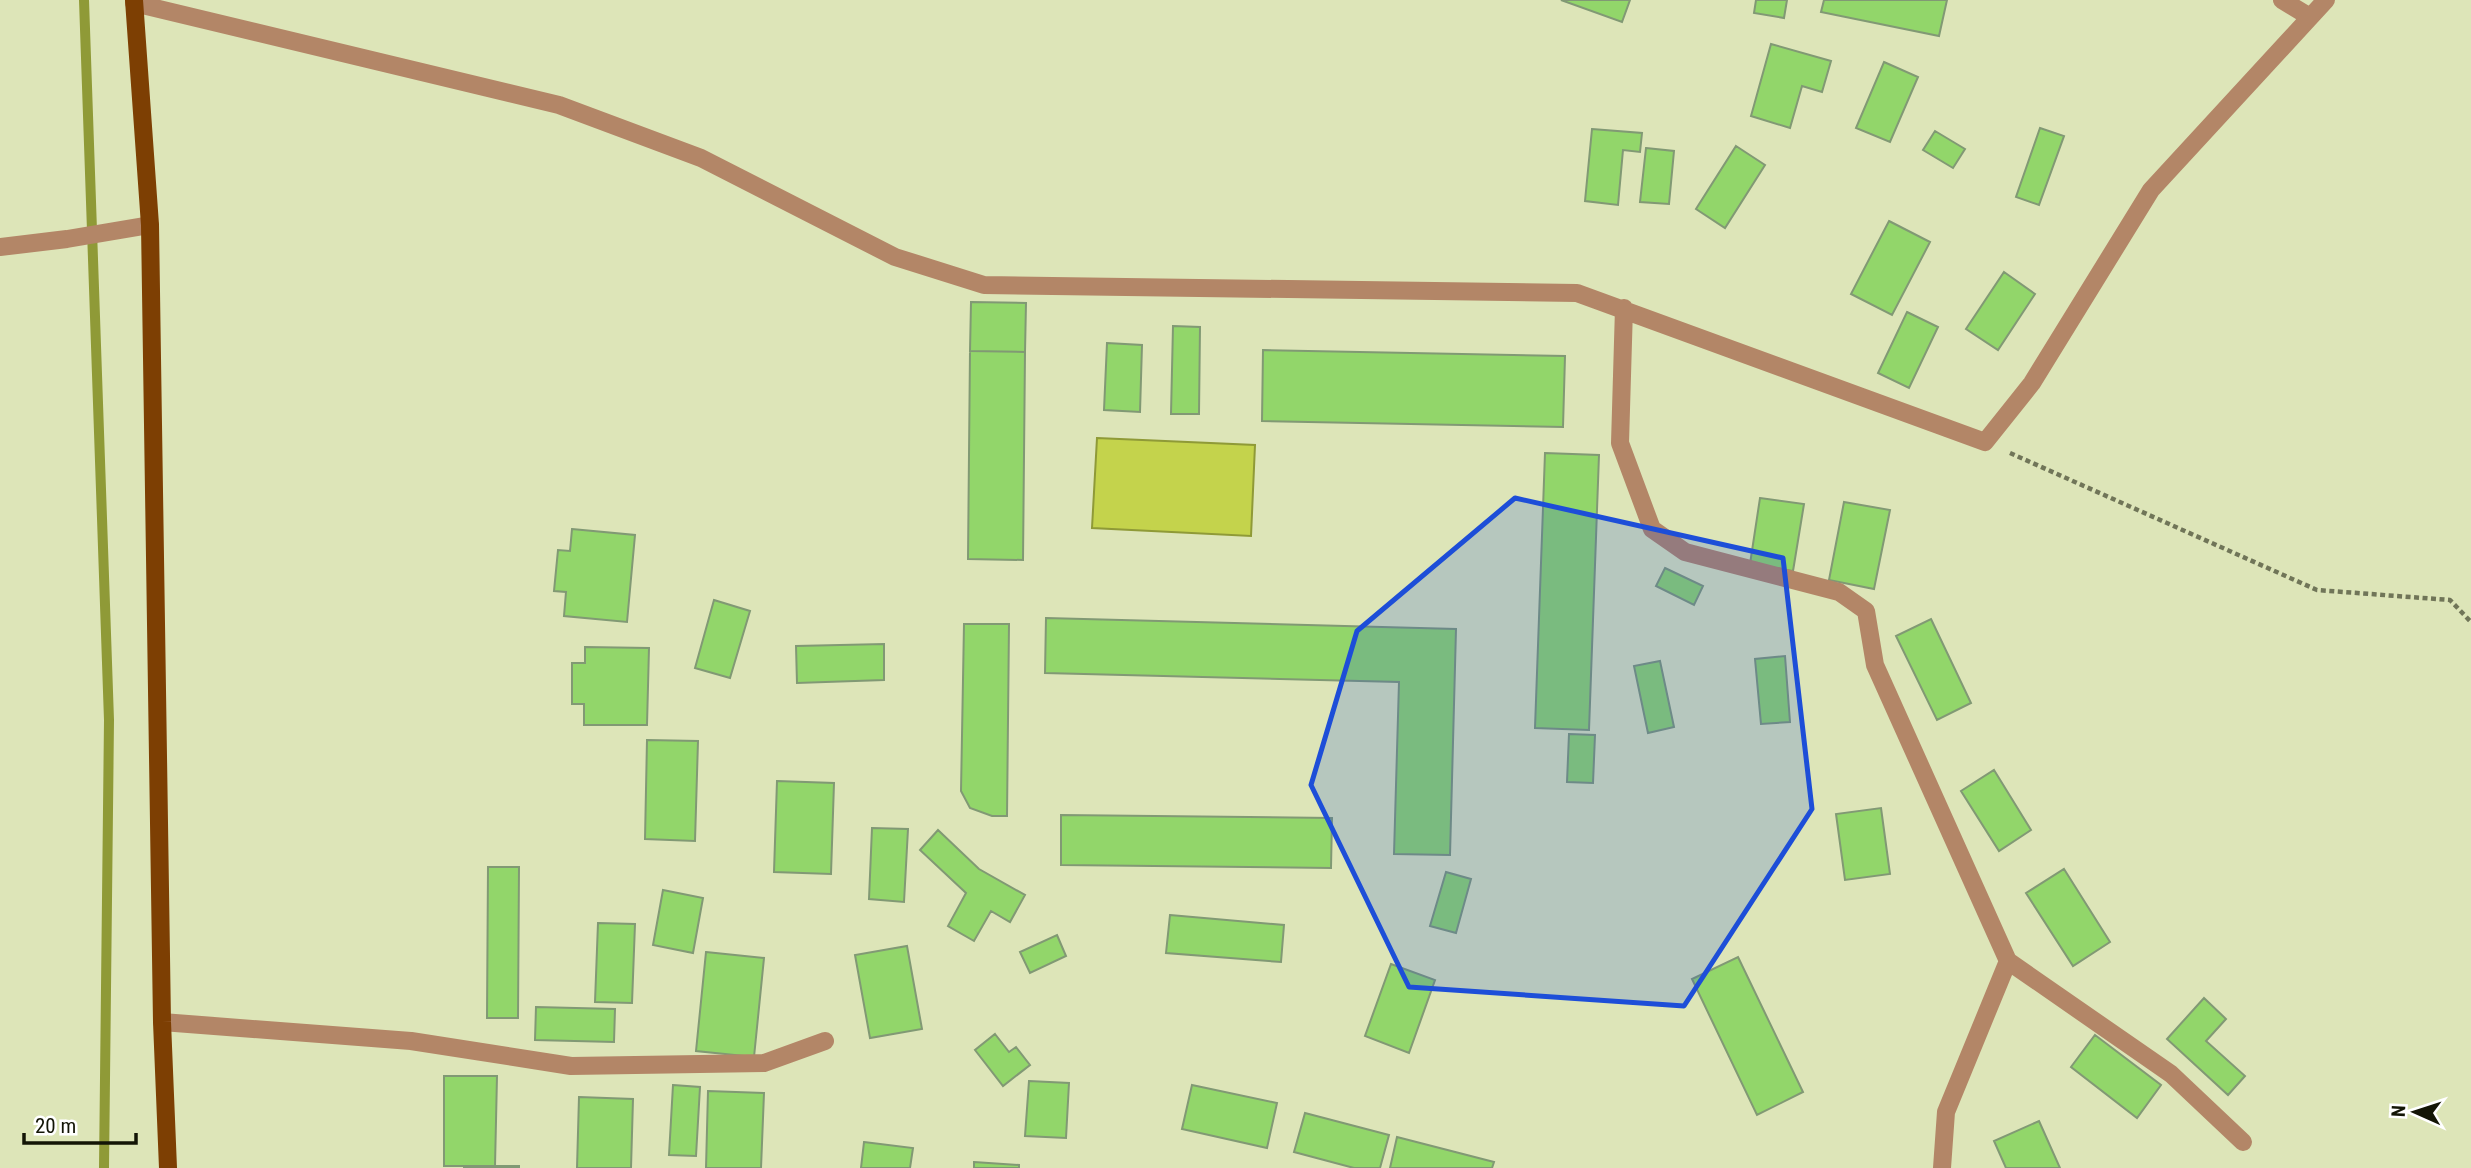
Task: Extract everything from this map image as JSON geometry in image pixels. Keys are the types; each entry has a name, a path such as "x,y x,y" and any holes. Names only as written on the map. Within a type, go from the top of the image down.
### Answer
{"main road":[{"path":"134,2 150,225 162,1022 168,1168"}],"street":[{"path":"2282,0 2310,17"},
{"path":"134,2 559,106 701,158 895,257 984,285 1577,293 1985,442 2032,383 2151,190 2326,0"},
{"path":"0,247 150,225"},
{"path":"1624,309 1620,443 1652,529 1685,552 1839,592 1866,611 1875,665 2008,961 2171,1074 2243,1142"},
{"path":"1942,1168 1946,1112 2008,961"},
{"path":"162,1022 411,1041 571,1066 764,1063 825,1041"}],"path":[{"path":"1985,442 2317,590 2450,600 2471,622"}],"highlighted area":[{"path":"1515,498 1783,558 1812,809 1684,1006 1409,987 1311,785 1357,631"}],"shaded area":[{"path":"1097,438 1255,445 1251,536 1092,528"}],"building":[{"path":"1561,0 1630,0 1622,22"},
{"path":"1756,0 1787,0 1784,18 1754,13"},
{"path":"1824,0 1947,0 1939,36 1821,12"},
{"path":"1771,44 1831,61 1822,92 1802,86 1790,128 1751,116"},
{"path":"1884,62 1918,77 1890,142 1856,128"},
{"path":"2040,128 2064,136 2039,205 2016,197"},
{"path":"1592,129 1642,133 1640,152 1623,150 1618,205 1585,201"},
{"path":"1935,131 1965,149 1953,168 1923,150"},
{"path":"1736,146 1765,165 1725,228 1696,209"},
{"path":"1646,148 1674,151 1669,204 1640,202"},
{"path":"1889,221 1930,242 1892,315 1851,294"},
{"path":"2004,272 2035,294 1998,350 1966,329"},
{"path":"971,302 1026,303 1025,352 970,351"},
{"path":"1907,312 1938,327 1909,388 1878,373"},
{"path":"1173,326 1200,327 1199,414 1171,414"},
{"path":"1107,343 1142,345 1140,412 1104,410"},
{"path":"1263,350 1565,356 1563,427 1262,421"},
{"path":"970,351 1025,352 1023,560 968,559"},
{"path":"1545,453 1599,455 1589,730 1535,728"},
{"path":"1760,498 1804,504 1793,571 1750,564"},
{"path":"1844,502 1890,510 1874,589 1829,580"},
{"path":"572,529 635,535 627,622 564,616 566,592 554,591 558,550 570,551"},
{"path":"1665,568 1703,586 1694,605 1656,586"},
{"path":"714,600 750,611 730,678 695,668"},
{"path":"1046,618 1456,629 1450,855 1394,854 1399,682 1045,673"},
{"path":"1931,619 1971,703 1937,720 1896,636"},
{"path":"964,624 1009,624 1007,816 992,816 970,808 961,791"},
{"path":"884,644 884,680 797,683 796,646"},
{"path":"585,647 649,648 647,725 584,725 584,704 572,704 572,663 585,663"},
{"path":"1785,656 1790,722 1761,724 1755,659"},
{"path":"1660,661 1674,727 1648,733 1634,666"},
{"path":"1569,734 1595,735 1593,783 1567,782"},
{"path":"647,740 698,741 695,841 645,839"},
{"path":"1994,770 2031,830 1999,851 1961,791"},
{"path":"777,781 834,783 831,874 774,872"},
{"path":"1881,808 1890,874 1845,880 1836,814"},
{"path":"1061,815 1332,818 1331,868 1061,865"},
{"path":"872,828 908,829 904,902 869,899"},
{"path":"938,830 979,869 1025,895 1010,922 991,911 974,941 948,926 966,893 920,850"},
{"path":"488,867 519,867 518,1018 487,1018"},
{"path":"2064,869 2110,942 2073,966 2026,893"},
{"path":"1446,872 1471,879 1456,933 1430,926"},
{"path":"663,890 703,898 693,953 653,945"},
{"path":"1170,915 1284,925 1281,962 1166,953"},
{"path":"598,923 635,924 632,1003 595,1002"},
{"path":"1057,935 1066,956 1030,973 1020,952"},
{"path":"907,946 922,1029 870,1038 855,955"},
{"path":"706,952 764,958 754,1057 696,1051"},
{"path":"1738,957 1803,1092 1757,1115 1692,979"},
{"path":"1391,964 1435,980 1409,1053 1365,1036"},
{"path":"2204,998 2226,1019 2206,1041 2245,1076 2228,1095 2167,1039"},
{"path":"536,1007 615,1009 614,1042 535,1040"},
{"path":"995,1034 1009,1052 1016,1047 1030,1065 1003,1086 975,1050"},
{"path":"2095,1035 2161,1085 2137,1118 2071,1067"},
{"path":"444,1076 497,1076 495,1166 444,1166"},
{"path":"1029,1081 1069,1083 1066,1138 1025,1136"},
{"path":"673,1085 700,1087 696,1156 669,1155"},
{"path":"1192,1085 1277,1103 1267,1148 1182,1129"},
{"path":"708,1091 764,1093 761,1168 706,1168"},
{"path":"579,1097 633,1099 631,1168 577,1168"},
{"path":"1305,1113 1389,1135 1380,1168 1354,1168 1294,1152"},
{"path":"2039,1121 2060,1168 2006,1168 1994,1141"},
{"path":"1397,1137 1494,1162 1492,1168 1390,1168"},
{"path":"864,1142 913,1148 910,1168 861,1168"},
{"path":"974,1162 1019,1165 1019,1168 974,1168"},
{"path":"519,1166 519,1168 464,1168"}],"waterway":[{"path":"84,0 109,720 104,1168"}]}
